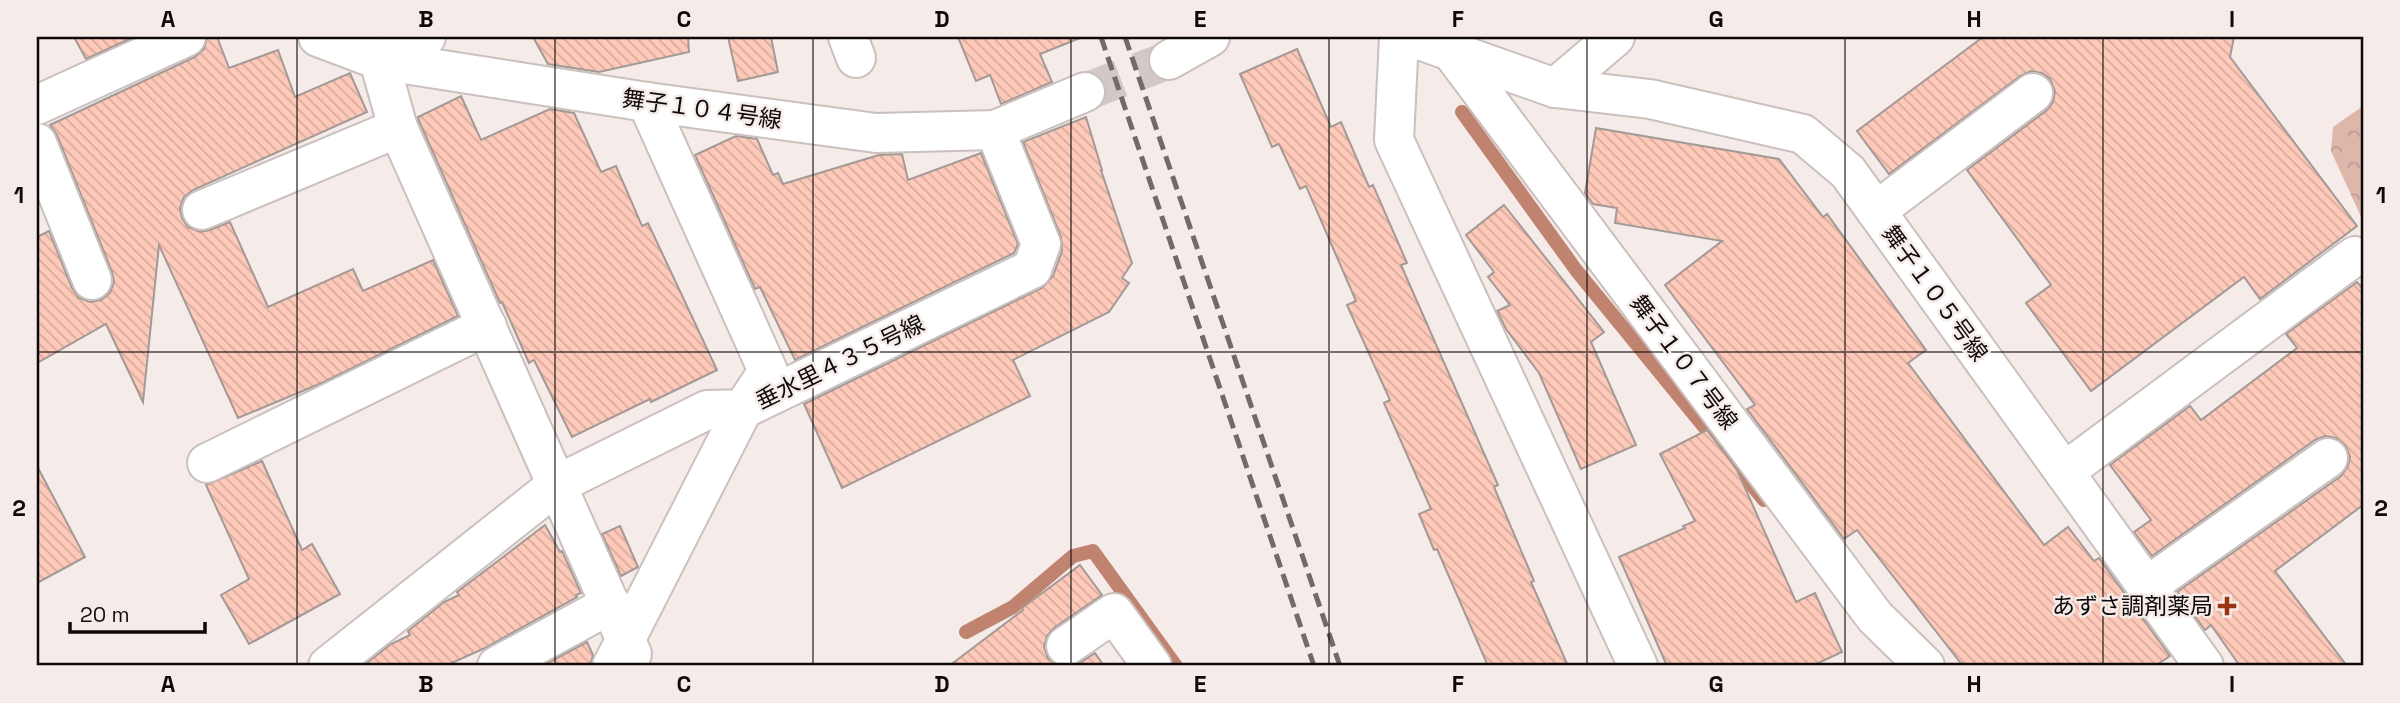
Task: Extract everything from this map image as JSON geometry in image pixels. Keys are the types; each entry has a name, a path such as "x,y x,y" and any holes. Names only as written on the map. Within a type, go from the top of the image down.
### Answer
{"street":[{"path":"37,105 186,37"},
{"name":"舞子１０４号線","path":"318,37 379,60 647,102 876,133 995,130 1086,92"},
{"path":"426,37 379,60 398,128 558,484 621,643 497,666"},
{"path":"1169,61 1210,37"},
{"path":"1399,37 1394,140 1639,666"},
{"name":"舞子１０５号線","path":"1411,37 1555,88 1650,99 1803,134 1848,172 2204,666"},
{"path":"1555,88 1615,37"},
{"name":"舞子１０７号線","path":"1451,51 1875,617 1926,666"},
{"path":"1876,211 2033,93"},
{"path":"328,666 558,484 707,410 743,409 768,370 647,102"},
{"path":"202,210 398,128"},
{"name":"垂水里４３５号線","path":"621,643 743,409 1032,269 1041,244 995,130"},
{"path":"37,143 92,280"},
{"path":"2064,472 2355,256"},
{"path":"207,463 487,326"},
{"path":"2146,587 2328,458"},
{"path":"1066,646 1114,612 1152,666"}],"green space":[{"path":"2363,106 2363,221 2331,151 2333,127"}],"building":[{"path":"74,37 134,37 86,59"},
{"path":"207,37 217,37 229,68 278,50 295,97 350,73 367,112 193,190 184,197 180,208 188,227 200,232 230,222 268,307 353,269 363,291 433,260 458,316 324,382 238,418 159,245 143,402 106,324 37,363 37,237 49,231 72,288 79,298 90,302 101,300 110,293 114,282 57,135 50,125 195,57 204,49"},
{"path":"533,37 688,37 689,52 599,72 548,64"},
{"path":"728,37 771,37 778,72 738,81"},
{"path":"958,37 1080,38 1040,54 1052,82 1001,104 990,75 976,81"},
{"path":"1983,37 2234,37 2230,57 2357,226 2260,299 2244,277 2091,391 2026,303 2051,285 1967,170 2047,110 2053,102 2055,91 2050,79 2042,73 2031,71 2020,76 1889,174 1857,131"},
{"path":"1297,49 1331,127 1341,122 1369,187 1373,185 1407,263 1401,265 1498,485 1494,487 1534,581 1531,582 1568,666 1488,666 1437,549 1434,550 1419,514 1431,509 1384,403 1390,400 1347,305 1356,301 1306,186 1300,189 1279,144 1272,147 1240,74"},
{"path":"461,96 481,140 550,109 574,113 601,172 616,166 642,226 648,223 717,370 572,437 534,360 529,363 419,121 418,117"},
{"path":"1086,117 1132,263 1122,278 1129,283 1109,312 1013,360 1030,396 842,488 804,404 1042,288 1053,276 1062,251 1061,237 1023,142"},
{"path":"1596,128 1779,159 1823,217 1827,214 1926,350 1908,363 2044,545 2068,527 2094,561 2099,558 2170,656 2155,666 1963,666 1857,530 1844,539 1747,409 1755,405 1665,285 1722,241 1615,223 1617,208 1593,204 1585,193"},
{"path":"736,136 757,139 773,175 778,173 783,184 879,155 902,154 908,180 981,153 1018,244 1014,253 795,360 760,287 755,289 695,155"},
{"path":"1504,205 1604,332 1591,342 1636,445 1581,469 1539,373 1506,329 1497,311 1510,305 1488,277 1494,272 1466,235"},
{"path":"2357,282 2363,289 2363,505 2275,571 2347,666 2240,666 2211,625 2205,630 2177,592 2341,476 2350,457 2346,446 2336,438 2325,436 2315,440 2152,556 2134,532 2151,520 2110,465 2190,406 2201,420 2297,348 2286,334"},
{"path":"1707,430 1737,470 1796,602 1815,593 1842,652 1812,666 1667,666 1619,557 1695,521 1660,454"},
{"path":"262,461 302,550 312,544 340,594 249,644 221,595 249,579 206,485"},
{"path":"37,466 85,557 37,583"},
{"path":"545,525 560,552 562,551 581,593 576,595 577,597 485,648 445,666 363,666 391,644 410,635 408,631 444,602 459,595 457,592"},
{"path":"620,526 638,567 621,576 602,534"},
{"path":"1080,565 1102,595 1054,628 1047,636 1044,647 1048,658 1059,666 949,666 1023,610 1022,608"},
{"path":"587,642 593,655 590,666 542,666"},
{"path":"1095,653 1104,666 1072,666 1078,664"}],"waterway":[{"path":"1462,112 1576,270 1764,500"},
{"path":"966,632 1013,607 1073,556 1093,551 1176,666"}],"tunnel":[{"path":"1085,92 1169,60"}],"railway":[{"path":"1101,37 1314,666"},
{"path":"1125,37 1340,666"}],"place":[{"name":"あずさ調剤薬局","path":"2227,606"}]}
